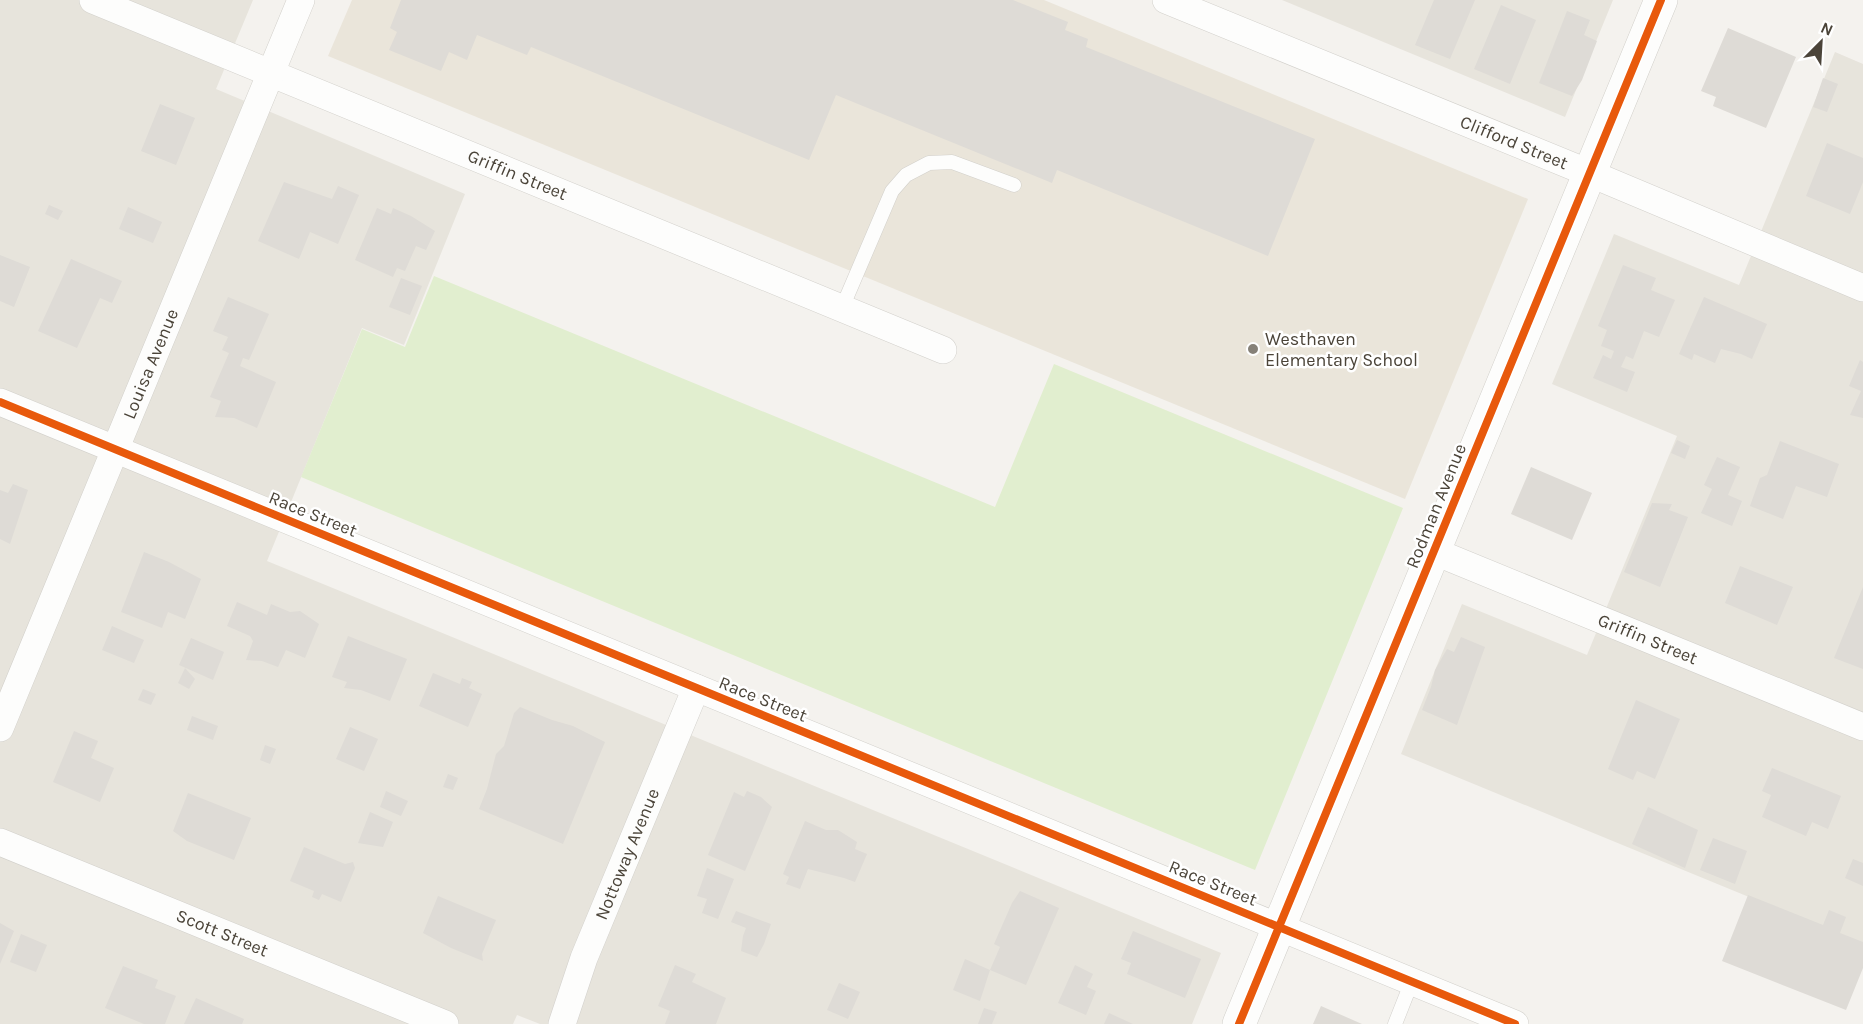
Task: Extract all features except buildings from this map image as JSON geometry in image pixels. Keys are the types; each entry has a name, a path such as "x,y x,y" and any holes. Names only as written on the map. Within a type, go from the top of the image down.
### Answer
{"street":[{"name":"Griffin Street","path":"93,0 943,350"},
{"name":"Louisa Avenue","path":"0,728 301,0"},
{"name":"Clifford Street","path":"1166,0 1863,288"},
{"name":"Rodman Avenue","path":"1239,1024 1661,0"},
{"name":"Race Street","path":"0,402 1515,1024"},
{"name":"Griffin Street","path":"1433,551 1863,727"},
{"name":"Nottoway Avenue","path":"562,1024 584,958 696,688"},
{"name":"Scott Street","path":"0,842 445,1024"}],"lane":[{"path":"842,308 892,191 906,175 929,163 952,162 1014,185"},
{"path":"1395,1024 1412,981"}],"shaded area":[{"path":"0,0 253,0 216,89 465,194 404,345 362,328 267,561 1221,953 1192,1024 540,1024 517,1015 513,1024 0,1024"},
{"name":"Westhaven Elementary School","path":"352,0 1044,0 1528,199 1405,499 328,56"},
{"path":"1282,0 1613,0 1565,117"},
{"path":"1835,52 1863,64 1863,944 1401,754 1462,604 1587,655 1677,436 1552,384 1614,234 1739,285"}],"green space":[{"path":"434,276 995,507 1054,364 1403,508 1255,870 301,477 362,329 405,347"}],"cycle path":[{"path":"1239,1024 1661,0"},
{"path":"0,402 1515,1024"}],"place":[{"name":"Westhaven Elementary School","path":"1253,349"}]}
